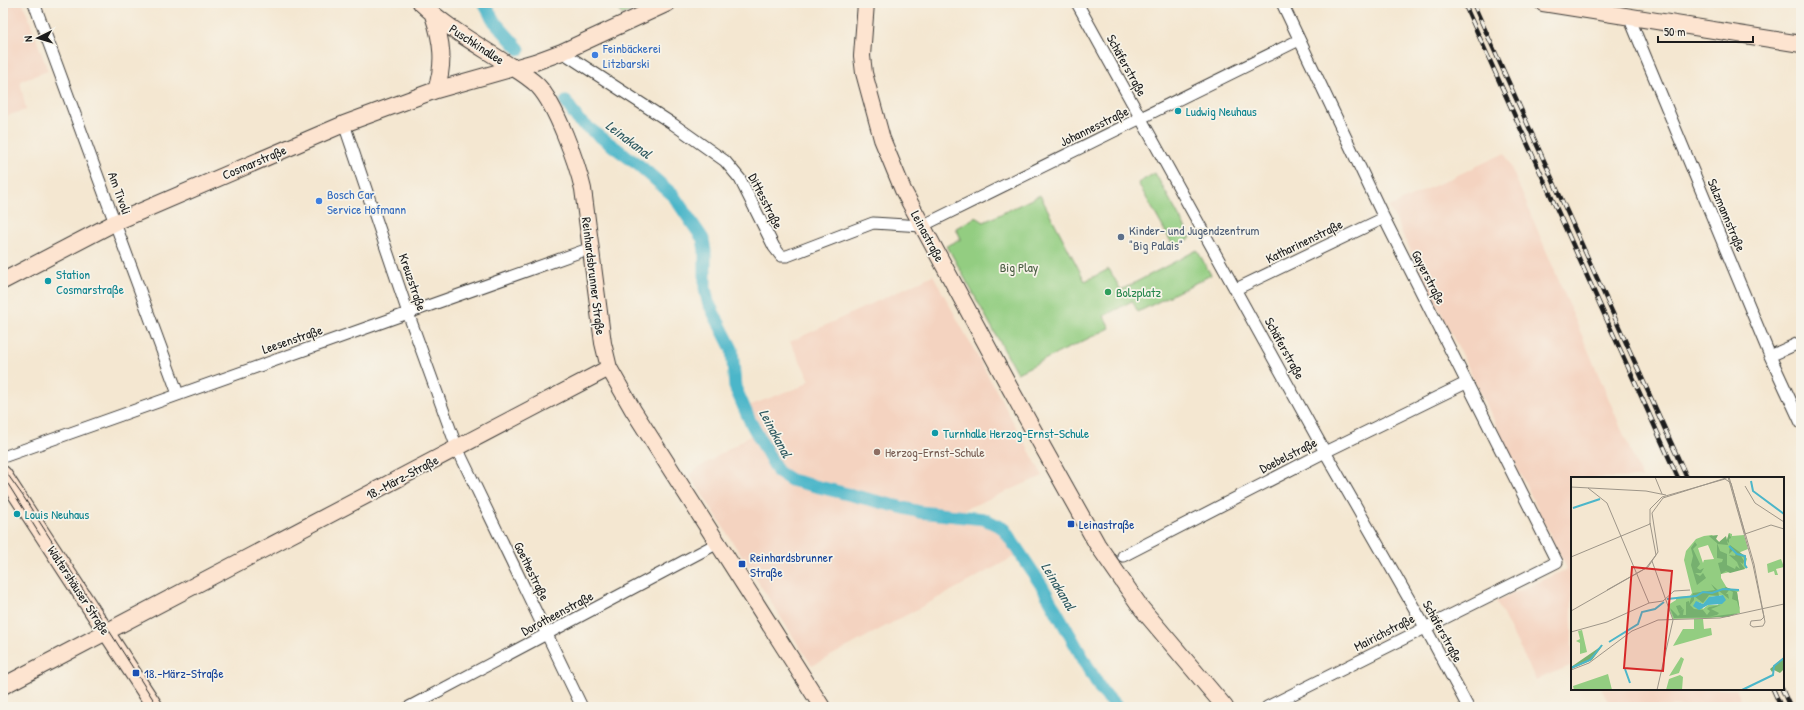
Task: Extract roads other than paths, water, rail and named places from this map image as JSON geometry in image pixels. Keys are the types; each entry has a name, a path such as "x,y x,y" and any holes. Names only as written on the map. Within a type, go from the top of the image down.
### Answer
{"street":[{"name":"Am Tivoli","path":"34,3 116,222 178,394"},
{"name":"Puschkinallee","path":"421,3 433,15 454,30 516,69"},
{"name":"Cosmarstraße","path":"3,282 116,222 344,124 436,90 516,69 562,52 668,3"},
{"name":"Leinastraße","path":"866,3 862,56 870,99 893,168 922,226 1097,544 1142,608 1225,707"},
{"name":"Schäferstraße","path":"1077,3 1325,452 1425,627 1468,707"},
{"name":"Gayerstraße","path":"1282,3 1384,218 1557,562"},
{"path":"1543,3 1801,44"},
{"path":"433,15 442,42 442,66 436,90"},
{"name":"Salzmannstraße","path":"1629,17 1770,356 1801,423"},
{"name":"Johannesstraße","path":"922,226 1299,40"},
{"name":"Dittesstraße","path":"562,52 673,124 725,161 740,179 774,247 781,256 787,256 873,223 922,226"},
{"name":"Reinhardsbrunner Straße","path":"516,69 544,92 567,140 579,170 603,343 609,368 632,410 822,707"},
{"name":"Kreuzstraße","path":"344,124 408,313 457,448"},
{"name":"Katharinenstraße","path":"1236,289 1384,218"},
{"name":"Leesenstraße","path":"3,458 178,394 591,248"},
{"path":"1770,356 1801,342"},
{"name":"18.-März-Straße","path":"3,686 609,368"},
{"name":"Doebelstraße","path":"1123,556 1325,452 1466,383"},
{"name":"Goethestraße","path":"457,448 582,707"},
{"name":"Waltershäuser Straße","path":"3,474 155,707"},
{"name":"Dorotheenstraße","path":"409,707 718,544"},
{"name":"Mairichstraße","path":"1267,707 1557,562"}],"waterway":[{"name":"Leinakanal","path":"484,3 494,21 519,49"},
{"name":"Leinakanal","path":"566,102 579,121 640,166 673,195 703,239 705,251 705,288 708,302 732,349 735,387 750,421 778,472 791,480 920,512 984,519 1003,528 1042,586 1101,690 1117,707"}],"tram line":[{"path":"3,468 23,496 158,707"},
{"path":"8,484 40,535"}],"railway":[{"path":"1464,3 1678,477"},
{"path":"1473,3 1687,477"},
{"path":"1773,690 1781,707"},
{"path":"1782,690 1790,707"}],"place":[{"name":"Feinbäckerei Litzbarski","path":"595,55"},
{"name":"Ludwig Neuhaus","path":"1178,111"},
{"name":"Bosch Car Service Hofmann","path":"319,201"},
{"name":"Kinder- und Jugendzentrum \"Big Palais\"","path":"1121,237"},
{"name":"Station Cosmarstraße","path":"48,281"},
{"name":"Bolzplatz","path":"1108,292"},
{"name":"Turnhalle Herzog-Ernst-Schule","path":"935,433"},
{"name":"Herzog-Ernst-Schule","path":"877,452"},
{"name":"Louis Neuhaus","path":"17,514"},
{"name":"Leinastraße","path":"1071,524"},
{"name":"Reinhardsbrunner Straße","path":"742,564"},
{"name":"18.-März-Straße","path":"136,673"}],"park label":[{"name":"Big Play","path":"1019,267"}]}
